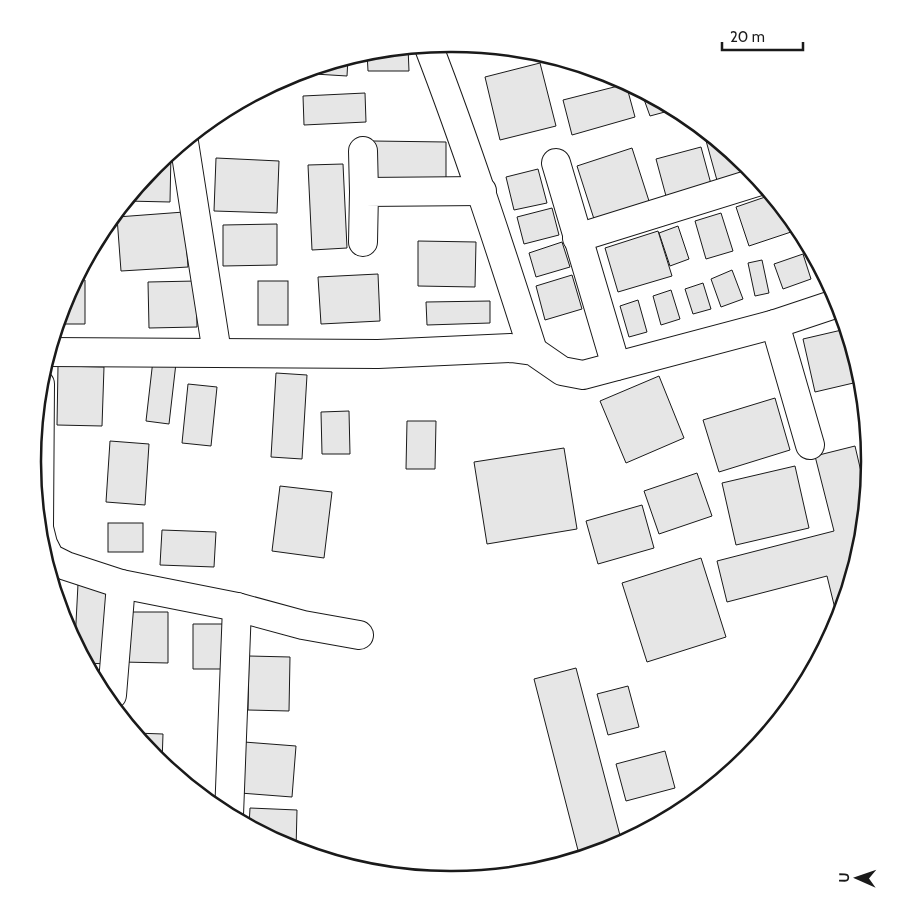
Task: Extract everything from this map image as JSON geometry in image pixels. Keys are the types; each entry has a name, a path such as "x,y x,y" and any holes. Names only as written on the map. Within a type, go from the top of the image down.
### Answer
{"street":[{"path":"431,53 482,190 533,351"},
{"path":"183,151 217,353"},
{"path":"363,151 364,242"},
{"path":"556,163 616,366"},
{"path":"577,238 752,184"},
{"path":"364,192 482,190"},
{"path":"56,352 378,354 511,348 533,351 562,371 583,375 776,324 830,306"},
{"path":"776,324 810,445"},
{"path":"53,560 121,584 173,596 237,607 303,625 359,635"},
{"path":"112,692 121,584"},
{"path":"229,806 237,607"}],"building":[{"path":"408,54 409,71 368,71 367,61"},
{"path":"540,63 556,126 500,140 485,77"},
{"path":"348,65 347,76 316,74"},
{"path":"616,87 628,92 635,117 572,135 563,100"},
{"path":"365,93 366,122 304,125 303,96"},
{"path":"645,101 664,112 650,116"},
{"path":"373,141 446,142 446,179 373,178"},
{"path":"706,141 745,176 718,184"},
{"path":"701,147 711,184 666,196 656,159"},
{"path":"632,148 649,201 594,219 577,166"},
{"path":"216,158 279,161 277,213 214,211"},
{"path":"171,163 170,202 135,201"},
{"path":"343,164 347,248 312,250 308,165"},
{"path":"538,169 547,203 514,210 506,177"},
{"path":"764,197 791,232 749,246 736,207"},
{"path":"552,208 559,235 524,244 517,217"},
{"path":"184,212 188,267 121,271 117,224 123,217"},
{"path":"721,213 733,251 706,259 695,221"},
{"path":"277,224 277,265 223,266 223,225"},
{"path":"678,226 689,259 670,266 659,233"},
{"path":"658,231 672,276 618,292 605,248"},
{"path":"418,241 476,242 475,287 418,286"},
{"path":"562,242 570,267 536,277 529,253"},
{"path":"803,254 811,279 783,289 774,264"},
{"path":"762,260 769,293 755,296 748,263"},
{"path":"732,270 743,299 721,307 711,279"},
{"path":"378,274 380,321 321,324 318,277"},
{"path":"572,275 582,309 545,320 536,286"},
{"path":"84,280 85,280 85,324 65,324"},
{"path":"196,281 197,327 149,328 148,282"},
{"path":"258,281 288,281 288,325 258,325"},
{"path":"703,283 711,309 693,314 685,289"},
{"path":"671,290 680,319 661,325 653,296"},
{"path":"638,300 647,332 629,337 620,306"},
{"path":"490,301 490,323 427,325 426,302"},
{"path":"839,331 853,383 815,392 803,339"},
{"path":"153,360 176,363 169,424 146,421"},
{"path":"58,366 104,367 102,426 57,425"},
{"path":"276,373 307,375 302,459 271,457"},
{"path":"659,376 684,438 626,463 600,401"},
{"path":"188,384 217,387 211,446 182,443"},
{"path":"775,398 790,450 719,472 703,420"},
{"path":"349,411 350,454 322,454 321,412"},
{"path":"407,421 436,421 435,469 406,469"},
{"path":"110,441 149,444 145,505 106,502"},
{"path":"855,446 861,470 853,541 847,568 834,606 827,576 727,602 717,561 834,531 815,456"},
{"path":"564,448 577,529 487,544 474,462"},
{"path":"795,466 809,528 736,545 722,483"},
{"path":"697,473 712,516 659,534 644,491"},
{"path":"280,486 332,492 324,558 272,551"},
{"path":"642,505 654,548 598,564 586,521"},
{"path":"108,523 143,523 143,552 108,552"},
{"path":"162,530 216,532 214,567 160,565"},
{"path":"701,558 726,637 647,662 622,583"},
{"path":"78,584 111,586 107,664 95,663 76,626"},
{"path":"122,612 168,612 168,663 122,662"},
{"path":"193,624 231,624 230,669 193,669"},
{"path":"249,656 290,657 289,711 248,710"},
{"path":"576,668 620,835 583,850 578,851 534,679"},
{"path":"628,686 639,727 608,735 597,694"},
{"path":"144,733 163,734 162,752"},
{"path":"244,742 296,746 292,797 240,793"},
{"path":"665,751 675,788 626,801 616,764"},
{"path":"250,808 297,810 296,841 270,829 249,818"}]}
